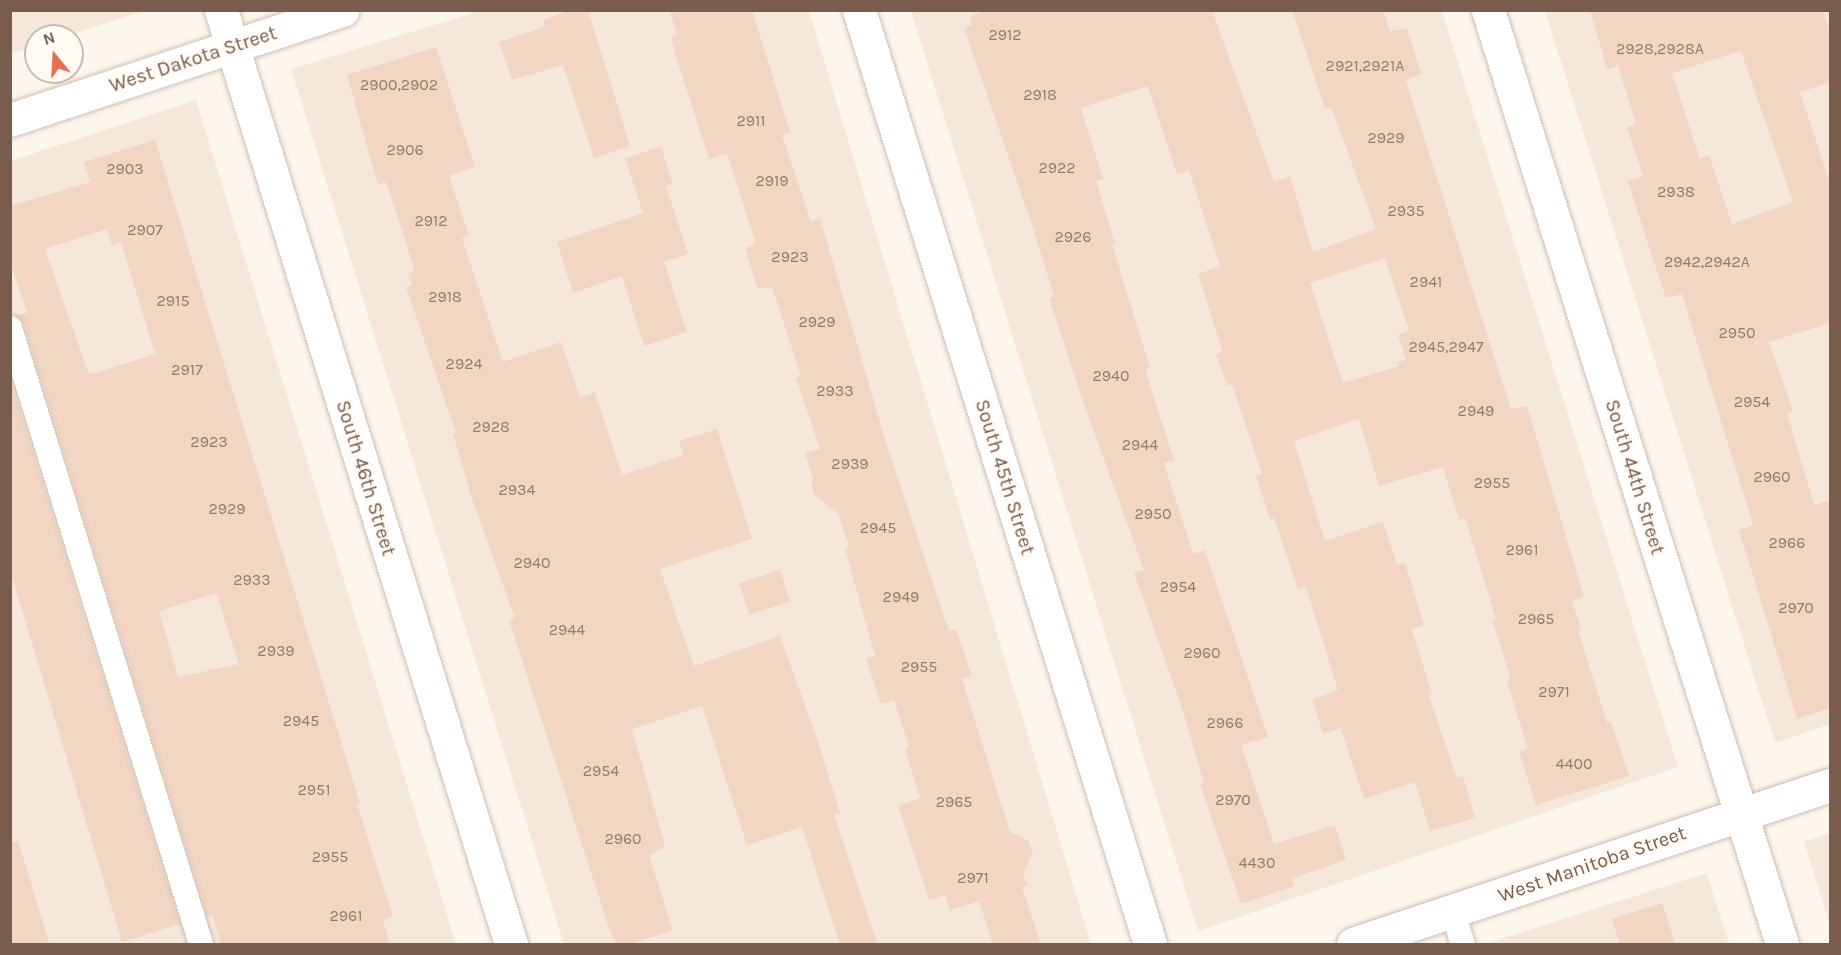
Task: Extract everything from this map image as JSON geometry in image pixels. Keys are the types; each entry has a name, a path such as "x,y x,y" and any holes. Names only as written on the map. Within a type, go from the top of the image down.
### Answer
{"street":[{"name":"South 46th Street","path":"221,10 512,945"},
{"name":"West Dakota Street","path":"10,120 342,10"},
{"name":"South 45th Street","path":"859,10 1150,945"},
{"name":"South 44th Street","path":"1488,10 1782,945"},
{"name":"West Manitoba Street","path":"1353,945 1830,785"}],"lane":[{"path":"10,327 201,945"},
{"path":"1453,912 1463,945"}],"shaded area":[{"path":"11,10 145,11 84,30 84,24 24,24 24,50 11,54"},
{"path":"480,11 809,11 1091,944 564,944 291,69"},
{"path":"911,11 1442,11 1678,767 1198,931"},
{"path":"1545,11 1830,11 1830,724 1775,743"},
{"path":"196,100 456,944 11,944 10,161"},
{"path":"1830,833 1830,926 1804,842"},
{"path":"1707,873 1729,944 1485,944"}],"building":[{"path":"571,10 588,10 630,146 594,158 563,65 512,80 499,42 545,27 543,20"},
{"path":"669,10 752,10 790,132 782,135 811,222 820,218 888,449 949,631 956,629 972,676 962,679 1010,832 1029,841 1033,853 1023,873 1027,885 1022,887 1041,945 993,945 979,901 950,910 945,895 929,900 898,806 920,798 905,750 909,746 894,700 881,704 866,659 875,656 845,549 849,547 838,513 815,495 811,484 813,479 805,453 820,449 796,378 801,376 772,287 757,288 745,248 756,244 727,153 709,159 676,57 671,36 677,34"},
{"path":"986,10 1212,10 1274,182 1290,176 1313,252 1376,229 1331,107 1325,109 1292,10 1383,10 1390,31 1407,29 1421,73 1406,81 1511,409 1527,406 1584,597 1572,601 1581,629 1578,630 1607,723 1611,722 1629,776 1536,805 1519,752 1528,749 1507,681 1511,679 1492,620 1496,619 1465,518 1459,520 1443,467 1379,486 1359,419 1294,441 1325,541 1383,522 1397,565 1405,563 1424,625 1412,629 1432,695 1429,696 1457,778 1463,776 1475,818 1430,831 1415,782 1364,799 1341,728 1323,734 1312,699 1338,690 1306,587 1298,589 1274,518 1270,519 1256,476 1262,474 1232,385 1227,386 1216,354 1223,352 1198,274 1220,266 1189,170 1177,174 1148,86 1081,108 1103,179 1096,181 1115,244 1112,244 1150,368 1145,369 1174,460 1164,463 1193,554 1205,550 1268,737 1241,745 1274,844 1335,825 1346,860 1293,878 1295,886 1241,904 1200,784 1204,783 1182,708 1134,573 1144,570 1080,393 1049,298 1054,296 1032,225 964,28 972,25 969,17","holes":["1385,258 1409,331 1398,335 1406,360 1398,362 1399,366 1343,383 1310,283"]},
{"path":"1590,10 1823,10 1830,32 1830,83 1800,92 1830,183 1830,323 1769,342 1793,411 1787,413 1814,505 1830,500 1830,708 1797,719 1739,530 1753,525 1682,294 1666,298 1628,181 1643,176 1627,127 1636,124 1618,66 1607,69","holes":["1741,51 1793,202 1732,224 1709,155 1700,159 1672,73"]},
{"path":"436,47 475,167 449,176 469,236 462,238 503,362 561,342 580,397 595,392 622,475 683,455 679,441 717,429 752,539 660,569 694,666 780,636 819,744 840,813 834,815 878,945 840,945 802,827 747,845 702,706 632,729 665,846 649,856 673,930 628,945 617,945 610,931 509,620 515,618 472,499 453,434 456,433 406,287 412,285 408,273 415,271 386,182 378,185 347,75"},
{"path":"155,140 360,803 357,804 393,917 383,920 390,945 221,945 212,915 207,916 24,324 15,315 27,313 10,261 10,206 90,182 84,162","holes":["107,229 112,245 121,242 155,354 89,375 45,249","216,593 239,664 178,677 159,611"]},
{"path":"661,147 673,184 666,186 688,254 664,262 687,332 644,346 622,276 573,293 557,242 643,213 625,158"},
{"path":"10,378 180,924 122,942 10,570"},
{"path":"780,570 790,601 749,615 739,583"},
{"path":"18,841 50,945 10,945 10,842"},
{"path":"1662,903 1676,945 1620,945 1612,919"}]}
